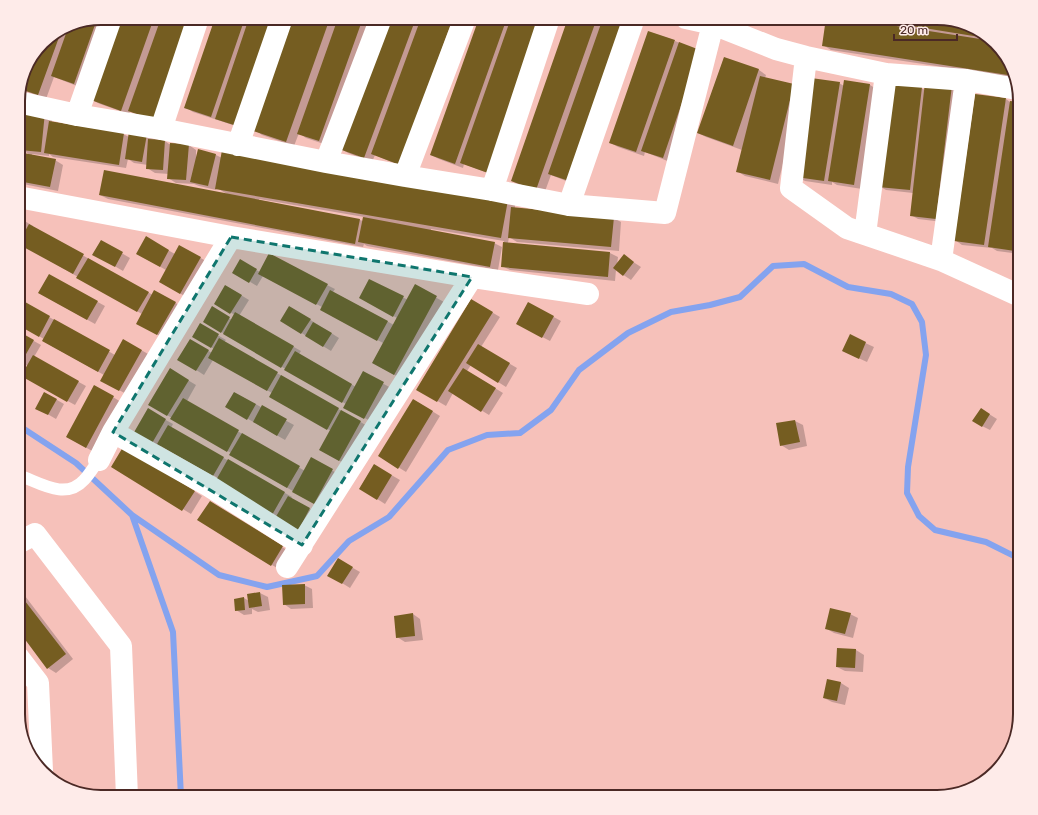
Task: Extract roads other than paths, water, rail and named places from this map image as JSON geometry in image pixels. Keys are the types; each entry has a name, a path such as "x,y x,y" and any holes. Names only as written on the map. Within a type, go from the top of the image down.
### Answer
{"street":[{"path":"77,115 109,25"},
{"path":"161,129 196,25"},
{"path":"238,145 280,25"},
{"path":"326,162 378,25"},
{"path":"405,176 462,25"},
{"path":"492,190 547,25"},
{"path":"569,204 632,25"},
{"path":"25,104 77,115 161,129 405,176 569,204 665,213 713,25"},
{"path":"715,25 776,50 806,57 886,74 966,80 1012,88"},
{"path":"806,57 791,188 847,228 940,260 1013,293"},
{"path":"865,234 886,74"},
{"path":"940,260 966,80"},
{"path":"25,198 231,238 588,294"},
{"path":"99,460 112,432 231,238"},
{"path":"286,567 472,277"},
{"path":"112,432 209,486 302,544"},
{"path":"25,539 35,534 122,646 127,790"},
{"path":"25,665 38,683 42,761"}],"lane":[{"path":"25,478 60,491 73,488 84,481 99,460"}],"waterway":[{"path":"25,430 76,463 132,515 219,575 267,587 317,576 349,541 389,517 448,450 487,435 520,433 551,410 579,370 628,333 671,312 710,305 740,297 773,266 804,264 848,287 891,294 912,304 922,322 926,355 908,467 907,493 919,516 935,530 986,542 1013,556"},
{"path":"132,515 173,632 181,790"}]}
